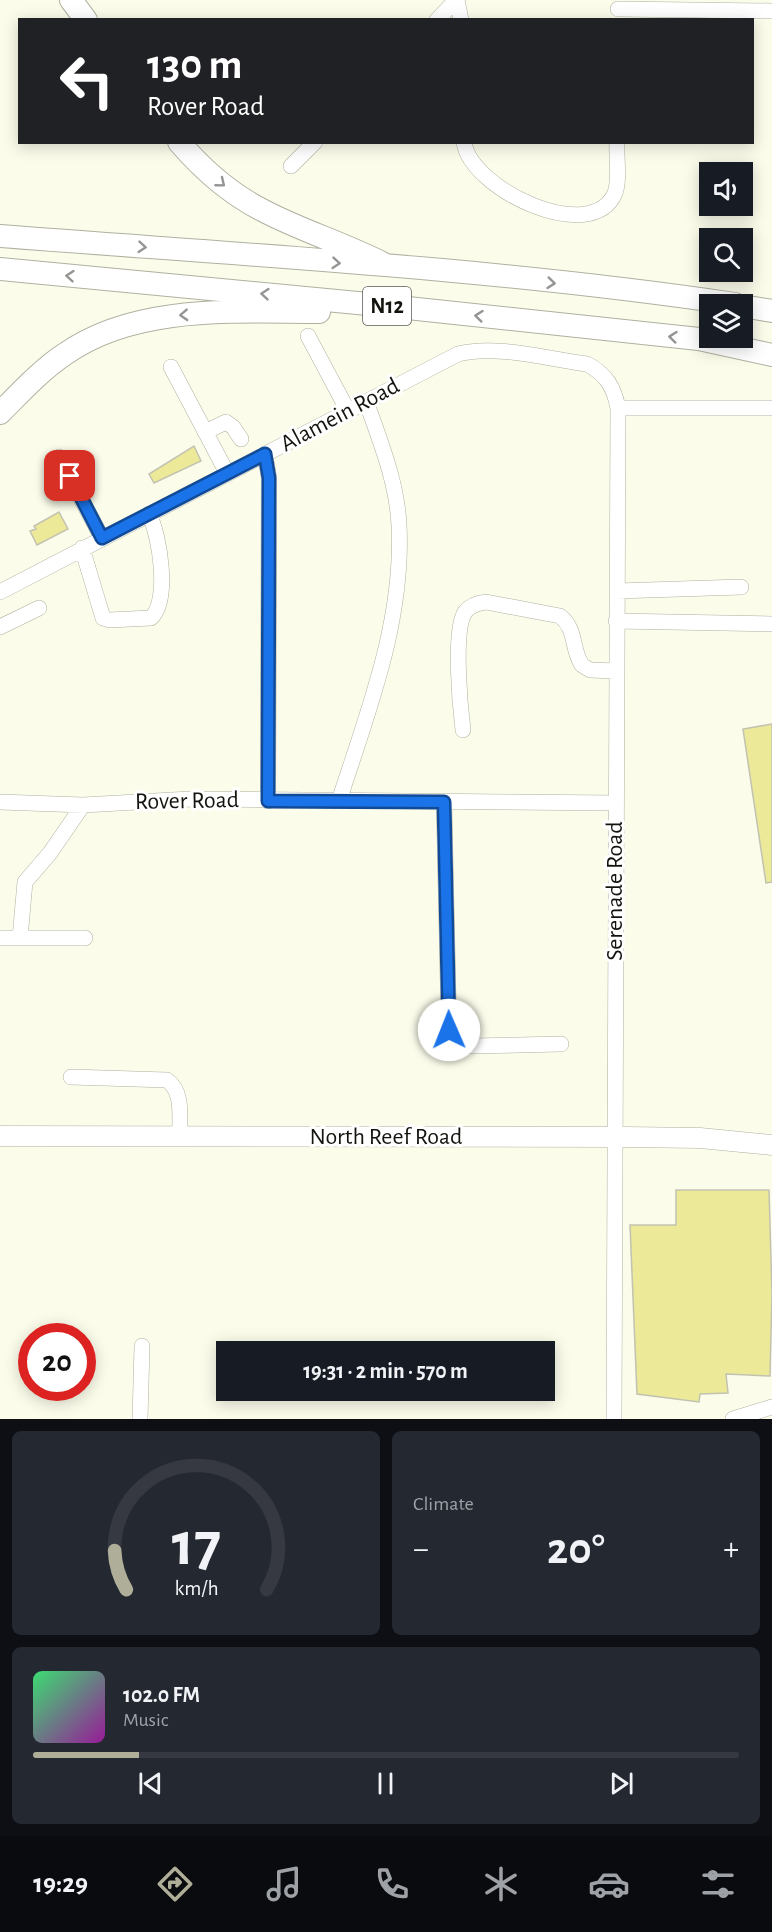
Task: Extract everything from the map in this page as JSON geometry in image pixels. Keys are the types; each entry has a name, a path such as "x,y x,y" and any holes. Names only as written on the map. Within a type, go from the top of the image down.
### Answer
{"highway":[{"path":"71,0 84,18"},
{"path":"181,144 207,171 262,211 354,248 390,267"},
{"name":"N12","path":"0,236 390,267 699,299"},
{"name":"N12","path":"0,269 389,306 699,339 772,355"},
{"path":"0,413 64,354 91,338 119,326 179,315 357,312 389,306"},
{"path":"753,308 772,311"}],"main road":[{"name":"North Reef Road","path":"0,1136 700,1138 772,1145"}],"street":[{"path":"439,18 457,0"},
{"path":"457,0 460,18"},
{"path":"618,10 772,10"},
{"path":"291,166 313,144"},
{"path":"465,144 473,165 489,181 534,206 553,213 571,215 597,209 609,202 616,192 616,144"},
{"path":"308,336 348,411"},
{"name":"Alamein Road","path":"0,592 442,362 473,350 587,364 598,369"},
{"path":"171,366 227,473"},
{"name":"Serenade Road","path":"598,369 615,393 618,408 613,1137 614,1419"},
{"path":"339,801 385,660 397,594 399,524 390,471 366,401"},
{"path":"618,408 772,408"},
{"path":"205,432 226,422 233,427 241,440"},
{"path":"265,454 269,478 268,801"},
{"path":"59,457 102,538"},
{"path":"82,548 103,618 109,620 151,618 160,605 160,545 149,514"},
{"path":"616,591 741,587"},
{"path":"463,730 459,688 460,632 466,611 474,604 486,602 560,616 567,621 573,632 582,665 590,670 616,671"},
{"path":"0,627 39,608"},
{"path":"616,621 772,624"},
{"name":"Rover Road","path":"0,801 83,805 190,799 615,803"},
{"path":"444,802 449,1030 458,1043 471,1047 561,1044"},
{"path":"20,938 25,882 50,853 83,805"},
{"path":"0,938 85,938"},
{"path":"71,1077 167,1080 175,1086 178,1094 180,1136"},
{"path":"140,1419 142,1346"},
{"path":"733,1419 772,1407"}],"building":[{"path":"194,446 201,461 154,483 149,474"},
{"path":"59,512 68,529 37,545 30,531 36,529 34,526"},
{"path":"772,724 772,882 766,883 743,729"},
{"path":"676,1190 769,1190 772,1294 770,1376 726,1374 728,1393 700,1394 699,1402 637,1394 630,1225 676,1225"}],"route":[{"path":"70,476 102,538 265,454 269,478 268,801 444,802 449,1030"}]}
